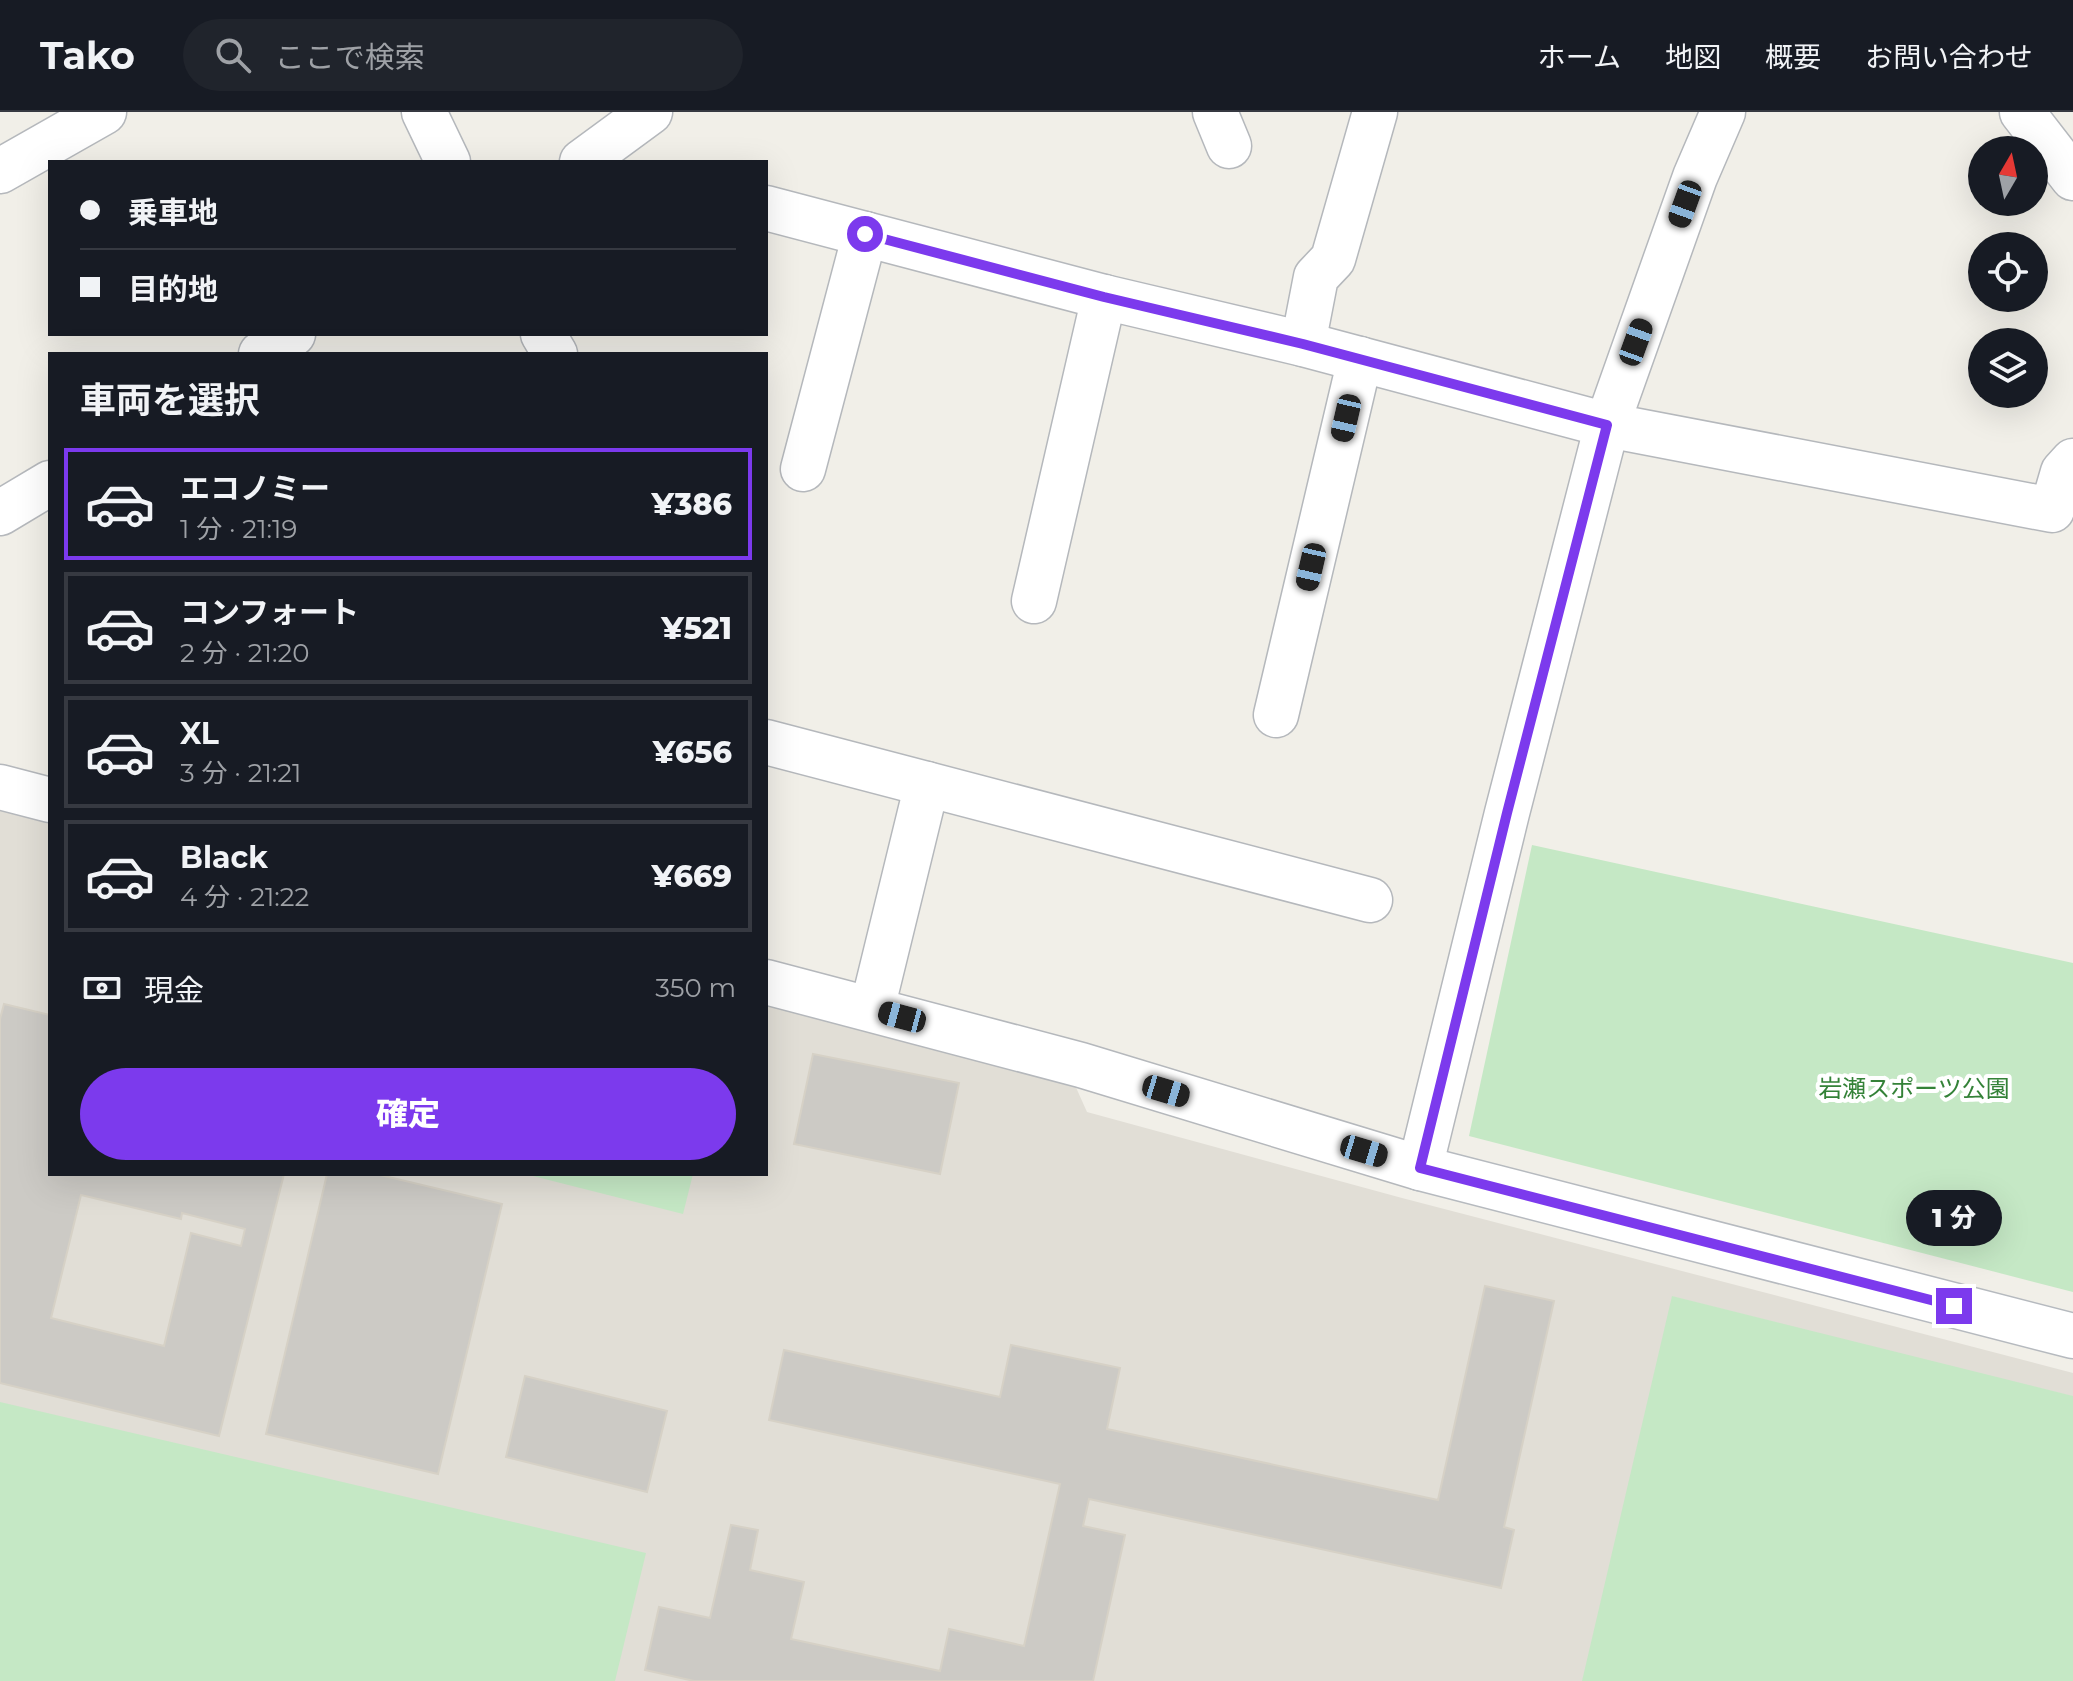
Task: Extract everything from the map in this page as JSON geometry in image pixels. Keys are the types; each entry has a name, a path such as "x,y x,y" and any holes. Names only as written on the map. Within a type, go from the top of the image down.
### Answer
{"street":[{"path":"0,171 104,112"},
{"path":"424,112 447,160"},
{"path":"585,160 650,112"},
{"path":"1303,344 1316,277 1333,259 1375,112"},
{"path":"1420,1168 1607,425 1695,177 1723,112"},
{"path":"2022,112 2073,178"},
{"path":"768,209 1104,297 1303,344 1607,425 2052,510 2063,472 2073,461"},
{"path":"803,469 865,234"},
{"path":"1034,601 1104,297"},
{"path":"264,352 290,336"},
{"path":"1276,715 1360,359"},
{"path":"0,513 48,484"},
{"path":"768,743 1370,900"},
{"path":"872,1009 927,784"},
{"path":"0,787 48,799"},
{"path":"768,983 1081,1065 1420,1168 2073,1336"}],"shaded area":[{"path":"0,808 48,820 48,1176 768,1176 768,1004 1074,1083 1087,1112 1402,1198 2073,1373 2073,1681 0,1681"}],"green space":[{"name":"岩瀬スポーツ公園","path":"1532,845 2073,963 2073,1292 1469,1136"},
{"path":"533,1176 692,1176 683,1214"},
{"path":"1672,1296 2073,1396 2073,1681 1582,1681"},
{"path":"0,1402 646,1553 615,1681 0,1681"}],"building":[{"path":"4,1004 48,1015 48,1176 284,1176 219,1436 0,1383 0,1019","holes":["81,1195 181,1219 182,1213 245,1229 241,1246 191,1233 164,1346 51,1318"]},
{"path":"813,1054 959,1083 940,1174 794,1144"},
{"path":"327,1176 384,1176 502,1204 438,1474 266,1434"},
{"path":"1485,1286 1554,1301 1504,1527 1514,1530 1501,1588 1089,1499 1083,1526 1125,1535 1093,1681 694,1681 645,1670 659,1607 710,1618 731,1525 758,1530 750,1570 804,1582 791,1639 940,1671 949,1629 1024,1646 1060,1484 769,1420 784,1350 1000,1397 1011,1345 1120,1368 1107,1429 1438,1500"},
{"path":"525,1376 667,1411 647,1492 506,1457"}],"route":[{"path":"865,234 1104,297 1303,344 1607,425 1420,1168 1954,1306"}]}
